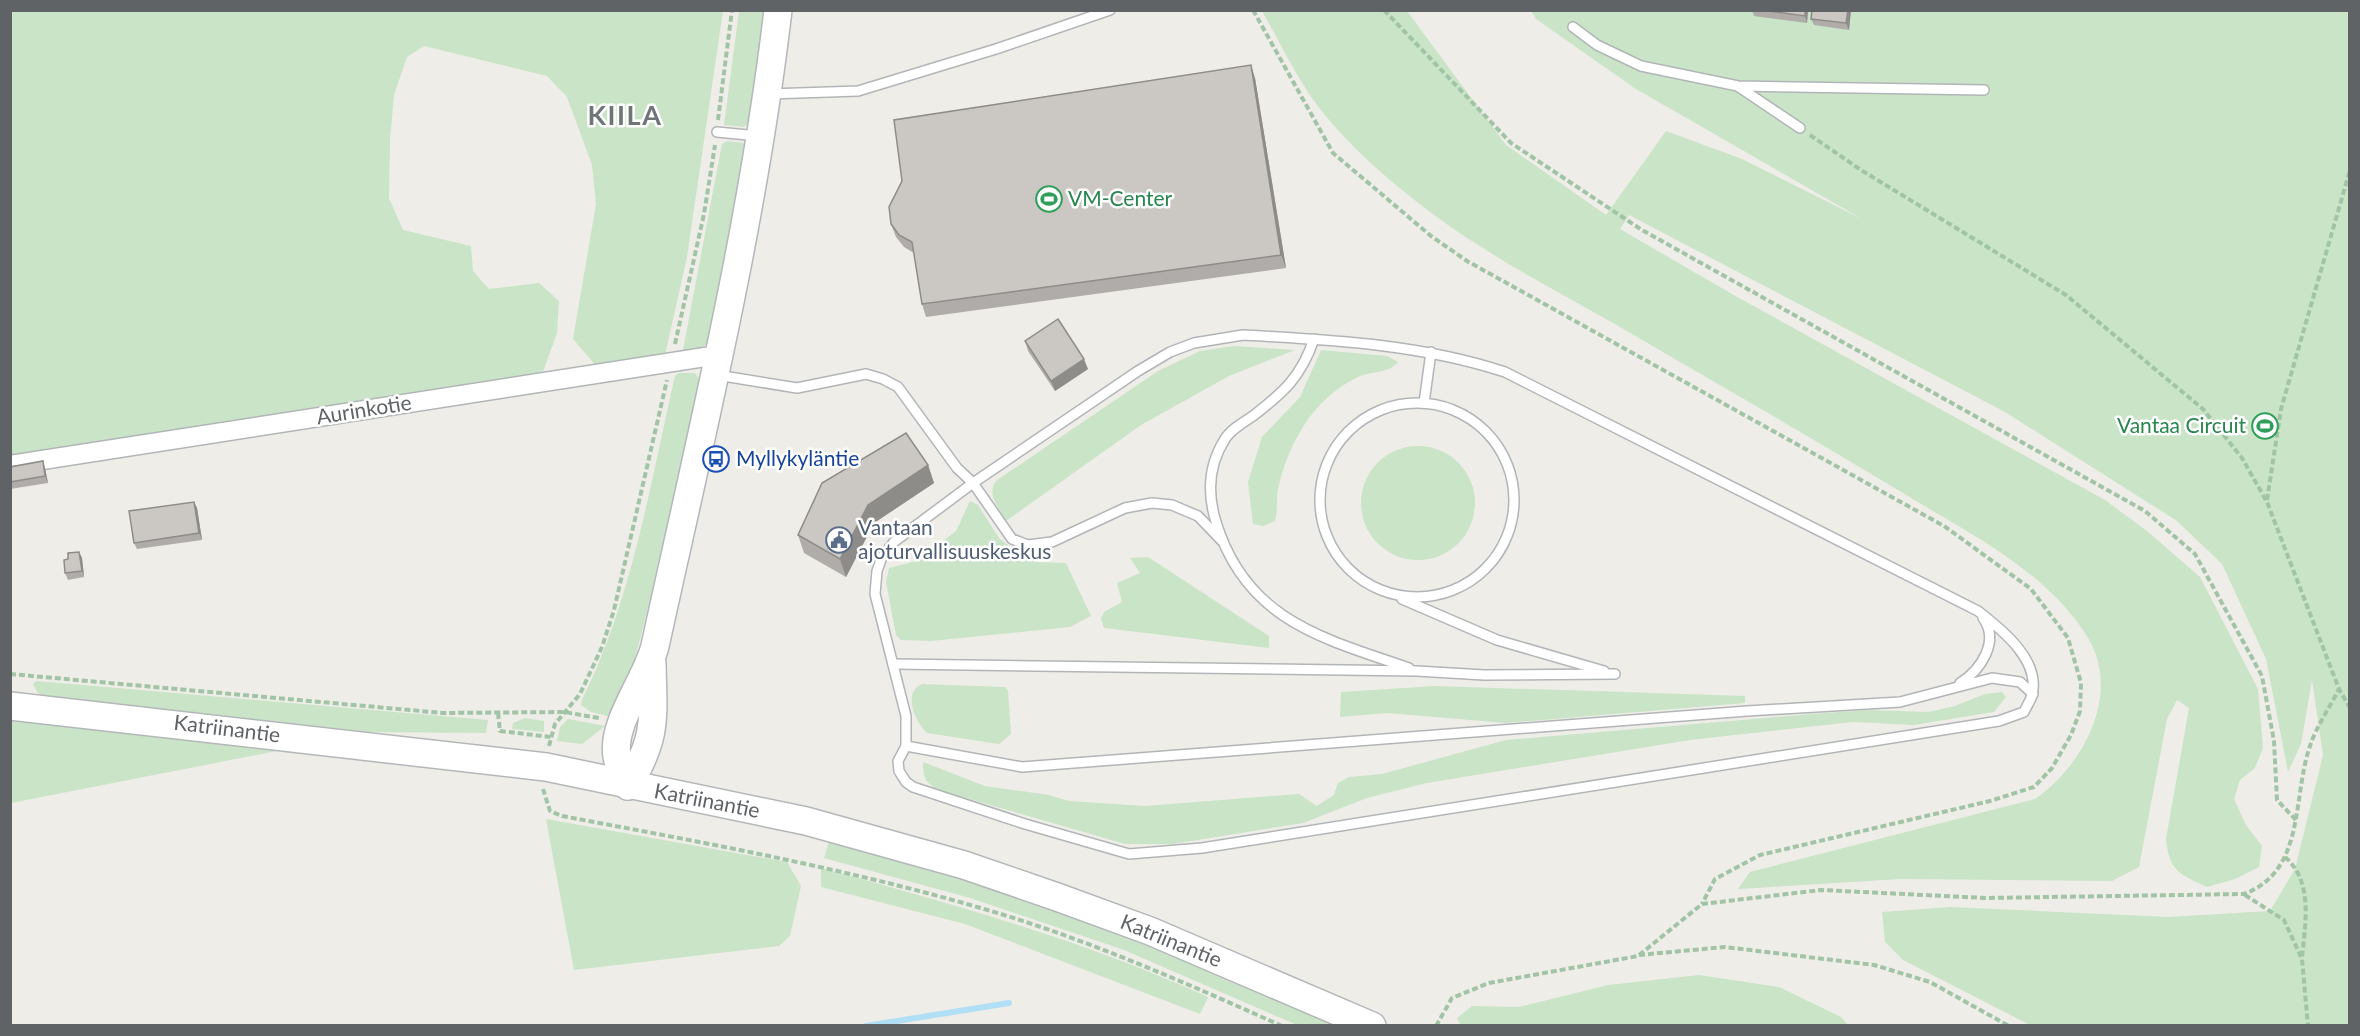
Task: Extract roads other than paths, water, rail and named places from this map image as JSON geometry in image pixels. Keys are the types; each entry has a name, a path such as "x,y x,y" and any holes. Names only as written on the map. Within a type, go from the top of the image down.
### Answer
{"main road":[{"path":"628,786 616,755 621,722 652,659 716,365 769,94 778,10"},
{"name":"Katriinantie","path":"10,706 546,767 628,786 806,821 964,865 1150,931 1372,1026"}],"street":[{"name":"Aurinkotie","path":"10,465 716,365"}],"lane":[{"path":"769,94 858,91 996,49 1110,10"},
{"path":"1573,27 1597,45 1641,66 1738,87 1984,90"},
{"path":"1738,87 1800,128"},
{"path":"717,132 760,137"},
{"path":"1243,335 1314,339 1431,352 1505,372 1978,611 2004,631 2022,654 2031,674 2033,694 2024,712 1999,721 1202,848 1129,854 1025,824 913,787 906,782 899,771 898,761 906,746 906,716 875,594 877,571 882,557 894,542 973,483 1170,352 1218,337 1243,335"},
{"path":"1314,339 1298,376 1280,396 1227,435 1217,451 1210,481 1212,510 1222,541 1249,588 1277,613 1314,635 1417,671"},
{"path":"1424,403 1431,352"},
{"path":"716,365 797,388 866,374 898,387 957,468 973,483 1011,539 1028,545 1052,542 1125,508 1152,502 1172,505 1198,516 1222,541"},
{"path":"893,664 1417,671 1495,675 1615,674 1546,656 1497,640 1385,592 1364,581 1346,566 1332,548 1324,526 1320,504 1322,480 1330,458 1342,439 1359,423 1379,411 1401,404 1424,403 1456,412 1472,419 1491,436 1505,458 1513,482 1514,507 1511,524 1498,555 1481,574 1459,588 1435,596 1409,597 1385,592"},
{"path":"1951,688 1973,675 1989,651 1989,625 1978,611"},
{"path":"906,746 1022,768 1747,711 1900,702 1992,678 2020,682 2033,694"}],"waterway":[{"path":"866,1026 1009,1003"}],"place":[{"name":"VM-Center","path":"1049,199"},
{"name":"Vantaa Circuit","path":"2265,426"},
{"name":"Myllykyläntie","path":"716,459"},
{"name":"Vantaan ajoturvallisuuskeskus","path":"839,540"}],"district":[{"name":"KIILA","path":"625,116"}]}
